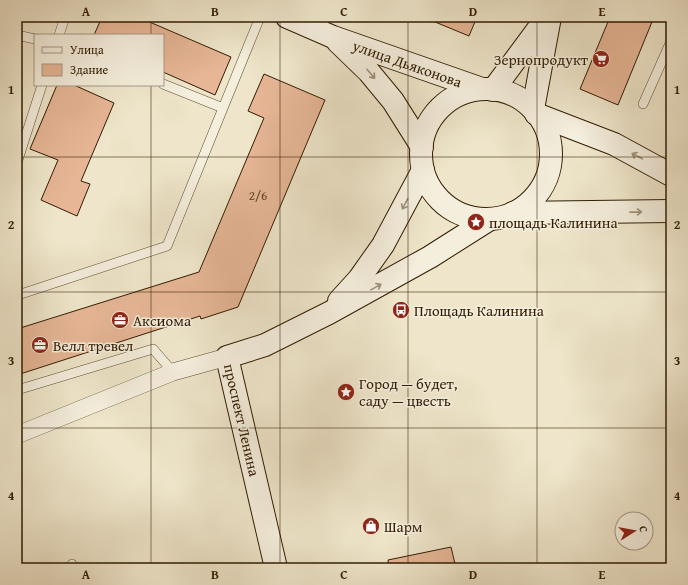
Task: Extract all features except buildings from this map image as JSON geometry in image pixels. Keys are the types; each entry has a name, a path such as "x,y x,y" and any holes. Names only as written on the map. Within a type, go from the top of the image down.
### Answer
{"main road":[{"name":"улица Дьяконова","path":"287,17 326,28 488,89"},
{"path":"488,89 548,17"},
{"path":"535,111 548,17"},
{"name":"улица Дьяконова","path":"326,28 369,72 393,101 422,147"},
{"path":"488,89 515,96 535,111 545,128 549,139 551,161 544,183 538,192 522,208 512,213 490,219 479,219 468,216 448,206 432,190 423,170 422,147 428,126 441,107 450,100 471,91 488,89"},
{"path":"535,111 614,144 671,174"},
{"name":"проспект Ленина","path":"329,313 359,279 382,245 423,170"},
{"path":"512,213 671,211"},
{"name":"проспект Ленина","path":"276,568 227,357 265,345 329,313 430,257 490,219"}],"street":[{"path":"17,435 173,372 227,357"}],"lane":[{"path":"59,34 65,17"},
{"path":"17,288 21,294 167,246 260,17"},
{"path":"17,35 34,39"},
{"path":"643,104 671,41"},
{"path":"164,84 223,108"},
{"path":"17,163 42,86"},
{"path":"17,390 153,349 173,372"}],"place":[{"name":"Зернопродукт","path":"601,59"},
{"name":"площадь Калинина","path":"476,222"},
{"name":"Площадь Калинина","path":"401,310"},
{"name":"Аксиома","path":"120,320"},
{"name":"Велл тревел","path":"40,345"},
{"name":"Город — будет, саду — цвесть","path":"346,392"},
{"name":"Шарм","path":"371,526"}]}
